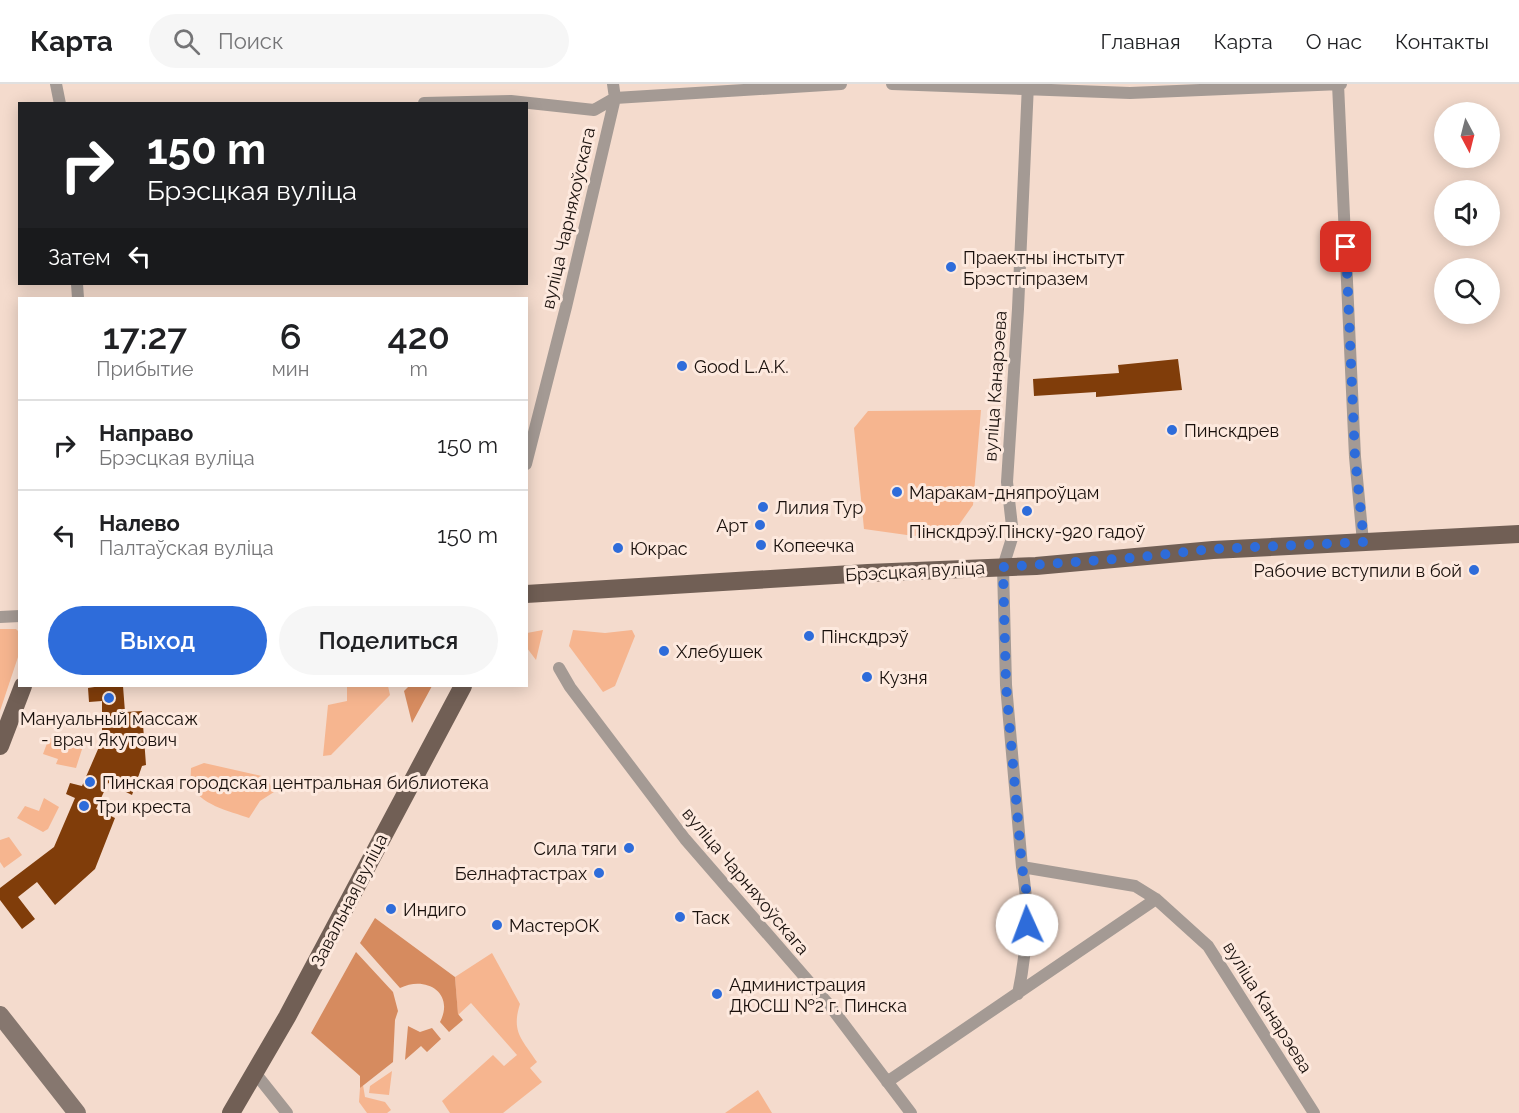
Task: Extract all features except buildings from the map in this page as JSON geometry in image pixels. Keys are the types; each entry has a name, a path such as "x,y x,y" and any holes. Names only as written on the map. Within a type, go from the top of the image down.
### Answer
{"main road":[{"name":"Брэсцкая вуліца","path":"528,594 1003,567 1131,558 1213,549 1519,534"},
{"path":"0,746 23,687"},
{"name":"Завальная вуліца","path":"231,1113 255,1074 462,687"},
{"path":"0,1015 77,1113"}],"street":[{"path":"56,84 60,102"},
{"name":"вуліца Чарняхоўскага","path":"528,456 566,308 615,98 614,84"},
{"path":"528,103 594,110 615,98 841,84"},
{"path":"892,84 1028,87 1130,93 1339,84 1355,457 1364,542"},
{"name":"вуліца Канарэева","path":"1018,994 1028,937 1026,889 1022,867 1006,685 1003,567 1013,535 1007,482 1028,87"},
{"path":"468,102 520,102"},
{"path":"0,617 18,616"},
{"name":"вуліца Чарняхоўскага","path":"559,668 570,687 685,839 830,1006 911,1113"},
{"name":"вуліца Канарэева","path":"1022,867 1135,886 1156,900 1208,946 1314,1113"},
{"path":"887,1082 1156,900"},
{"path":"255,1074 287,1113"}],"shaded area":[{"path":"981,410 973,505 956,529 914,536 864,529 854,428 868,411"},
{"path":"0,629 16,629 18,631 18,657 0,711"},
{"path":"543,630 536,660 528,649 528,633"},
{"path":"573,630 605,633 632,630 635,636 615,686 603,692 569,646"},
{"path":"347,687 388,687 390,695 331,755 323,756 328,705 347,701"},
{"path":"408,687 431,687 412,723 404,691"},
{"path":"49,738 83,746 76,768 56,764 58,759 43,754"},
{"path":"204,763 266,777 274,792 260,801 249,818 216,806 200,797 191,783 191,768"},
{"path":"44,798 59,807 48,829 43,832 17,818 25,806 39,811"},
{"path":"9,837 22,855 4,868 0,862 0,840"},
{"path":"375,918 455,977 458,1014 463,1020 449,1032 440,1022 444,1012 444,1003 441,995 435,989 419,984 400,988 360,943"},
{"path":"356,952 393,992 398,1011 395,1020 393,1062 360,1088 360,1076 311,1033"},
{"path":"492,953 520,1004 517,1029 537,1062 530,1068 542,1082 503,1113 450,1113 442,1101 493,1055 504,1066 517,1055 471,1003 458,1015 455,977"},
{"path":"408,1026 420,1032 432,1028 441,1039 427,1052 421,1046 405,1060"},
{"path":"392,1071 389,1095 369,1093 370,1086"},
{"path":"363,1085 365,1097 385,1102 391,1110 387,1113 367,1113 359,1102 360,1088"},
{"path":"758,1090 772,1113 725,1113"}],"place":[{"name":"Праектны інстытут Брэстгіпразем","path":"951,267"},
{"name":"Good L.A.K.","path":"682,366"},
{"name":"Пинскдрев","path":"1172,430"},
{"name":"Маракам-дняпроўцам","path":"897,492"},
{"name":"Лилия Тур","path":"763,507"},
{"name":"Пінскдрэў.Пінску-920 гадоў","path":"1027,511"},
{"name":"Арт","path":"760,525"},
{"name":"Копеечка","path":"761,545"},
{"name":"Юкрас","path":"618,548"},
{"name":"Рабочие вступили в бой","path":"1474,570"},
{"name":"Пінскдрэў","path":"809,636"},
{"name":"Хлебушек","path":"664,651"},
{"name":"Кузня","path":"867,677"},
{"name":"Мануальный массаж - врач Якутович","path":"109,698"},
{"name":"Пинская городская центральная библиотека","path":"90,782"},
{"name":"Три креста","path":"84,806"},
{"name":"Сила тяги","path":"629,848"},
{"name":"Белнафтастрах","path":"599,873"},
{"name":"Индиго","path":"391,909"},
{"name":"Таск","path":"680,917"},
{"name":"МастерОК","path":"497,925"},
{"name":"Администрация ДЮСШ №2 г. Пинска","path":"717,994"}],"route":[{"path":"1027,925 1026,889 1022,867 1006,685 1003,567 1131,558 1213,549 1364,542 1355,457 1346,247"}]}
